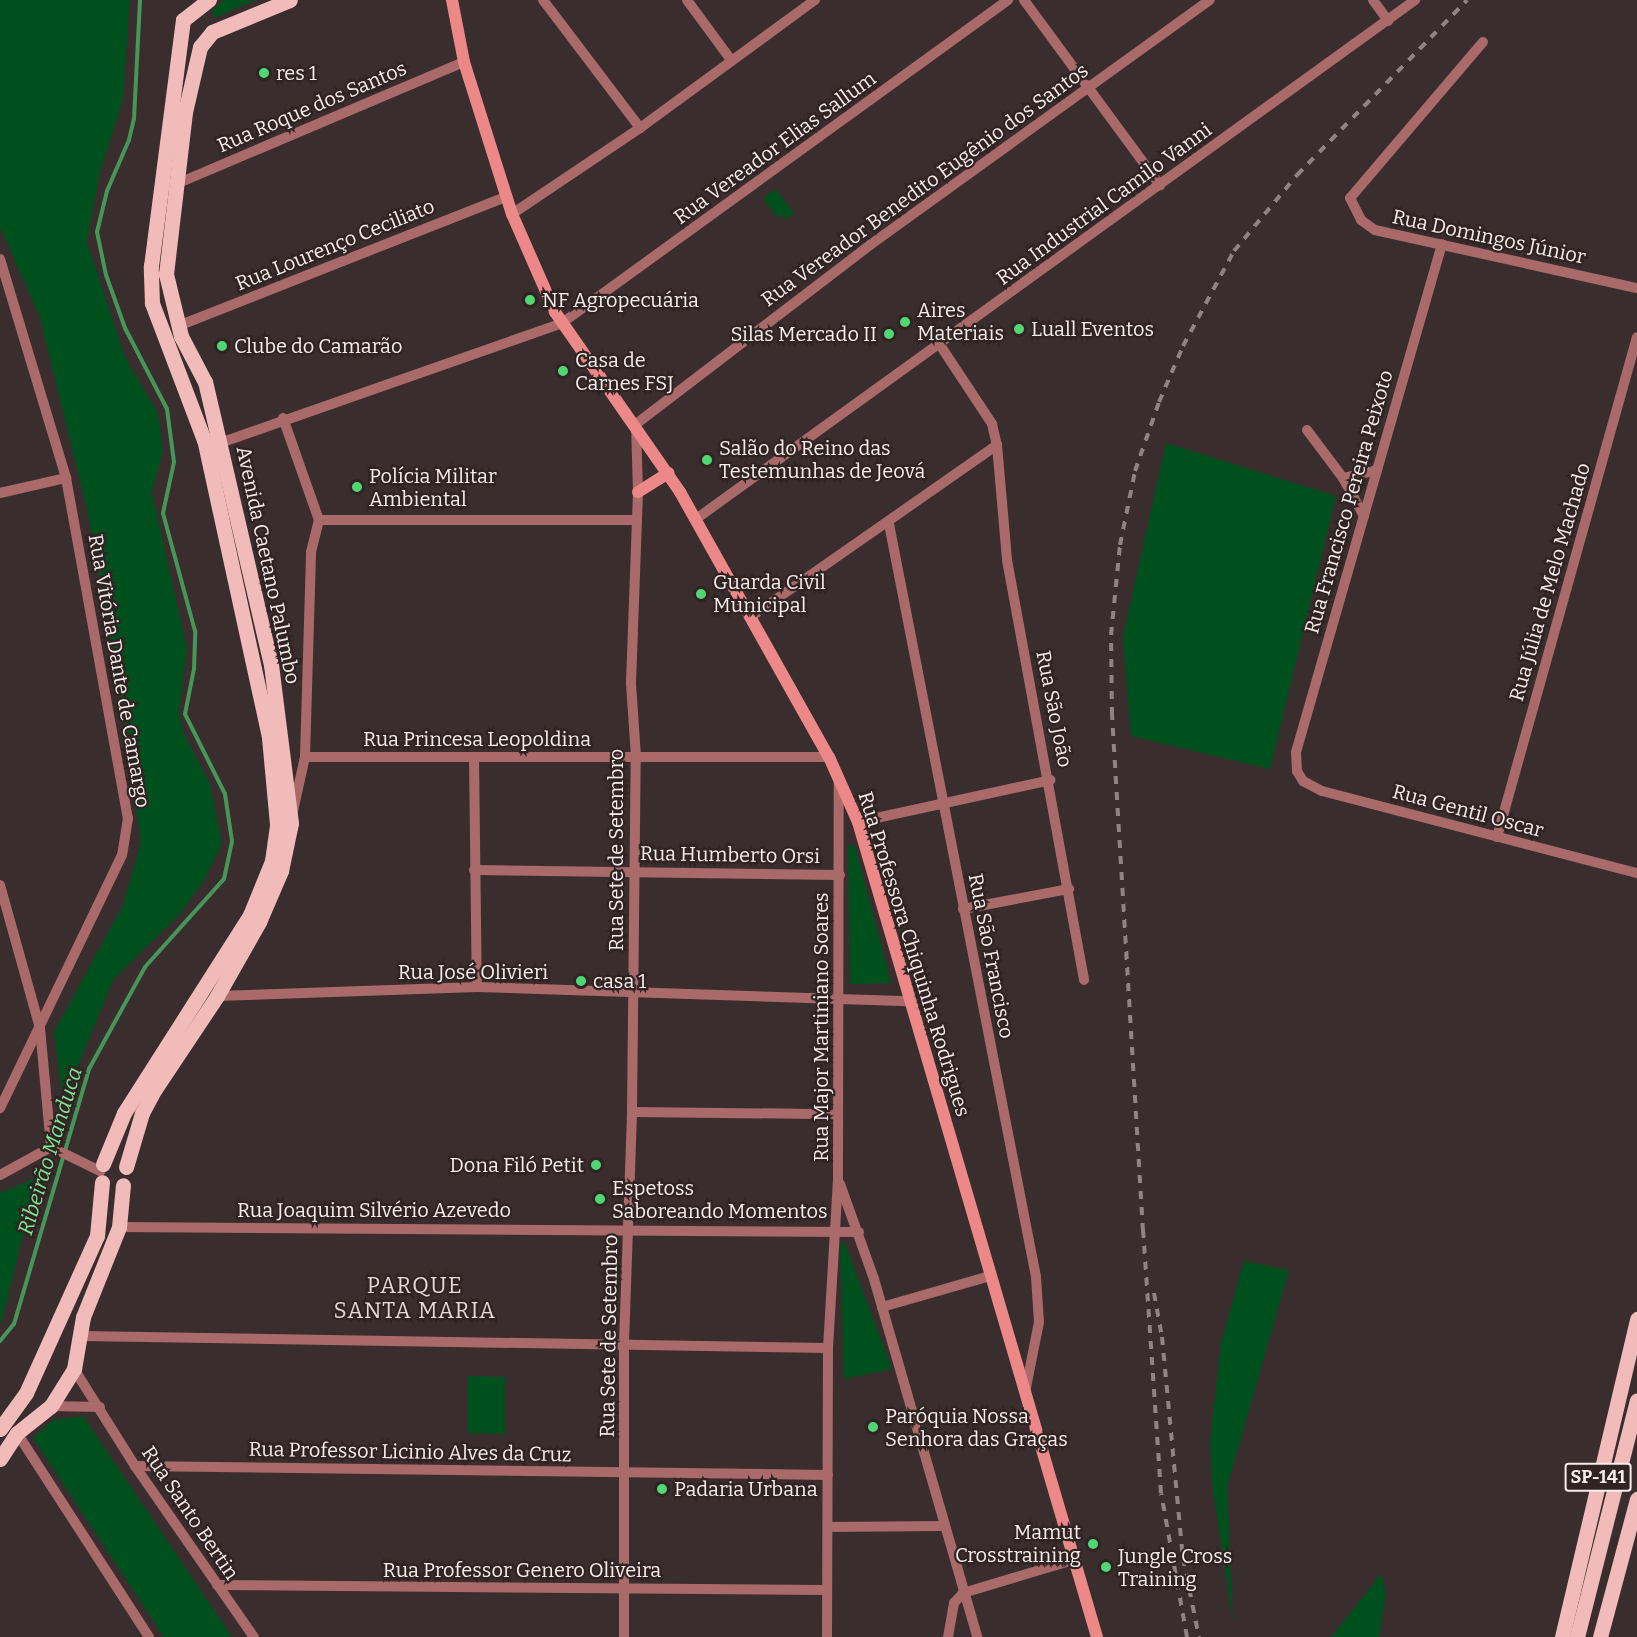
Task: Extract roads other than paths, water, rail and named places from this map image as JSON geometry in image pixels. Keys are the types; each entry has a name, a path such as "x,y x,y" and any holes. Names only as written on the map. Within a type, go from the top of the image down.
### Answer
{"main road":[{"name":"Avenida Caetano Palumbo","path":"0,1429 26,1393 97,1236 102,1173 124,1113 250,915 272,861 277,824 270,736 204,440 152,303 151,266 183,20 209,0"},
{"name":"Avenida Caetano Palumbo","path":"126,1167 146,1105 217,996 259,922 281,871 291,823 271,665 205,382 178,326 166,274 174,185 193,67 200,47 212,32 290,0"},
{"name":"Rua Professora Chiquinha Rodrigues","path":"452,0 464,62 506,197 562,323 636,424 696,519 829,757 858,822 1024,1395 1097,1637"},
{"path":"638,492 668,473"},
{"path":"0,1459 17,1433 51,1406 74,1369 83,1317 119,1227 123,1185 128,1178 126,1167 116,1159 102,1173 110,1188 123,1185"},
{"name":"SP-141","path":"1562,1637 1637,1319"},
{"path":"26,1393 36,1402 51,1406"},
{"name":"SP-141","path":"1577,1637 1637,1400"},
{"name":"SP-141","path":"1600,1637 1637,1499"}],"street":[{"path":"543,0 640,128"},
{"path":"687,0 730,60"},
{"path":"512,214 640,128 815,0"},
{"name":"Rua Vereador Elias Sallum","path":"220,443 283,418 562,323 1008,0"},
{"path":"1024,0 1160,185"},
{"name":"Rua Vereador Benedito Eugênio dos Santos","path":"636,424 870,245 1210,0"},
{"path":"1373,0 1388,21"},
{"name":"Rua Industrial Camilo Vanni","path":"696,519 1415,0"},
{"name":"Rua Domingos Júnior","path":"1484,42 1350,198 1361,220 1376,231 1637,288"},
{"name":"Rua Roque dos Santos","path":"174,185 464,62"},
{"name":"Rua Lourenço Ceciliato","path":"178,326 506,197"},
{"name":"Rua Francisco Pereira Peixoto","path":"1297,771 1296,752 1442,244"},
{"name":"Rua Vitória Dante de Camargo","path":"0,259 66,478 128,818 122,855 0,1108"},
{"name":"Rua Júlia de Melo Machado","path":"1497,837 1637,337"},
{"name":"Rua São João","path":"940,345 992,424 997,445 1006,560 1050,780 1084,980"},
{"path":"283,418 319,520 311,552 304,758 291,823"},
{"name":"Rua Sete de Setembro","path":"624,1637 624,1343 634,991 636,757 631,683 638,492 636,424"},
{"path":"1307,430 1343,478 1364,516"},
{"path":"752,616 889,524 997,445"},
{"path":"1343,478 1377,470"},
{"path":"0,493 66,478"},
{"path":"319,520 636,520"},
{"name":"Rua São Francisco","path":"889,524 1035,1277 1039,1322 1024,1395"},
{"path":"474,757 477,987"},
{"name":"Rua Princesa Leopoldina","path":"304,758 829,757"},
{"name":"Rua Gentil Oscar","path":"1297,771 1303,781 1322,791 1637,873"},
{"name":"Rua Major Martiniano Soares","path":"827,1637 828,1348 837,1231 838,1180 836,1114 840,875 839,777"},
{"path":"858,822 1050,780"},
{"name":"Rua Humberto Orsi","path":"474,870 840,875"},
{"path":"0,889 40,1028 55,1149"},
{"path":"963,909 1069,889"},
{"name":"Rua José Olivieri","path":"217,996 477,987 909,1001"},
{"path":"632,1112 836,1114"},
{"path":"55,1149 102,1173"},
{"path":"0,1175 55,1149"},
{"path":"838,1180 859,1232 882,1307 943,1526 977,1637"},
{"name":"Rua Joaquim Silvério Azevedo","path":"119,1227 859,1232"},
{"path":"882,1307 990,1276"},
{"path":"80,1336 828,1348"},
{"name":"Rua Santo Bertin","path":"74,1369 135,1466 254,1637"},
{"path":"51,1406 100,1407"},
{"path":"17,1433 148,1637"},
{"name":"Rua Professor Licinio Alves da Cruz","path":"135,1466 828,1475"},
{"path":"828,1527 943,1526"},
{"path":"948,1637 954,1603 963,1593 1073,1560"},
{"name":"Rua Professor Genero Oliveira","path":"217,1585 827,1590"}],"waterway":[{"name":"Ribeirão Manduca","path":"0,1341 14,1324 89,1069 145,967 224,879 232,841 225,794 185,714 194,669 195,631 163,513 174,462 167,409 125,328 106,275 97,232 107,191 129,140 134,119 140,0"}],"railway":[{"path":"1187,1637 1161,1493 1143,1231 1112,715 1111,635 1120,545 1135,471 1159,402 1183,346 1234,251 1297,175 1467,0"},
{"path":"1154,1293 1162,1337 1183,1558 1199,1637"}],"place":[{"name":"res 1","path":"264,73"},
{"name":"NF Agropecuária","path":"530,300"},
{"name":"Aires Materiais","path":"905,322"},
{"name":"Luall Eventos","path":"1019,329"},
{"name":"Silas Mercado II","path":"889,334"},
{"name":"Clube do Camarão","path":"222,346"},
{"name":"Casa de Carnes FSJ","path":"563,371"},
{"name":"Salão do Reino das Testemunhas de Jeová","path":"707,460"},
{"name":"Polícia Militar Ambiental","path":"357,487"},
{"name":"Guarda Civil Municipal","path":"701,594"},
{"name":"casa 1","path":"581,981"},
{"name":"Dona Filó Petit","path":"596,1165"},
{"name":"Espetoss Saboreando Momentos","path":"600,1199"},
{"name":"Paróquia Nossa Senhora das Graças","path":"873,1427"},
{"name":"Padaria Urbana","path":"662,1489"},
{"name":"Mamut Crosstraining","path":"1093,1544"},
{"name":"Jungle Cross Training","path":"1106,1567"}],"district":[{"name":"PARQUE SANTA MARIA","path":"415,1298"}]}
